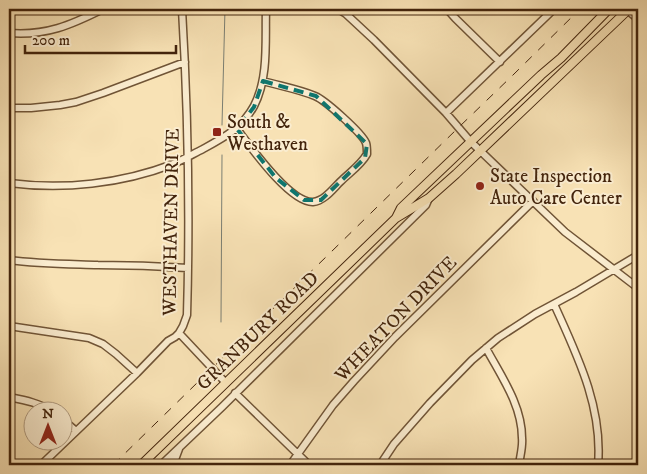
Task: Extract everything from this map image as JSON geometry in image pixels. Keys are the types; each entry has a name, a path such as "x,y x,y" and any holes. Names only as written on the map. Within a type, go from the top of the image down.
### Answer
{"main road":[{"name":"GRANBURY ROAD","path":"396,218 401,208 470,141 561,58 609,9"},
{"name":"GRANBURY ROAD","path":"141,465 396,218 429,198 480,152 627,9"},
{"path":"429,198 432,186 446,171 453,159"}],"street":[{"path":"9,33 21,34 60,28 76,23 103,9"},
{"name":"WESTHAVEN DRIVE","path":"41,465 168,341 179,333 187,315 188,157 182,9"},
{"path":"9,183 60,186 103,183 174,164 229,135 243,122 254,107 262,88 265,62 266,9"},
{"path":"338,9 358,24 446,113 480,152 565,232 638,288"},
{"path":"447,9 500,62"},
{"path":"627,9 638,19"},
{"path":"446,113 552,10"},
{"path":"9,108 31,108 76,102 185,62"},
{"path":"236,129 285,187 301,198 312,202 321,200 365,158 367,144 335,110 316,96 263,81"},
{"path":"162,465 426,205 429,198"},
{"name":"WHEATON DRIVE","path":"290,465 333,406 354,381 415,317 533,202"},
{"path":"380,465 412,422 472,360 498,338 534,314 638,255"},
{"path":"9,260 59,265 138,265 188,268"},
{"path":"554,304 580,363 592,399 599,442 598,465"},
{"path":"9,326 88,338 103,344 137,373"},
{"path":"179,333 226,383"},
{"path":"486,348 519,413 522,440 519,465"},
{"path":"235,393 309,465"},
{"path":"9,397 29,402"},
{"path":"72,428 76,431"},
{"path":"173,465 179,448"}],"highlighted area":[{"path":"263,81 316,96 367,144 365,158 321,200 304,200 276,178 237,129 254,107"}],"waterway":[{"path":"222,125 225,9"},
{"path":"221,322 222,155"}],"railway":[{"path":"113,465 580,9"}],"place":[{"name":"South & Westhaven","path":"217,132"},
{"name":"State Inspection Auto Care Center","path":"480,186"}]}
